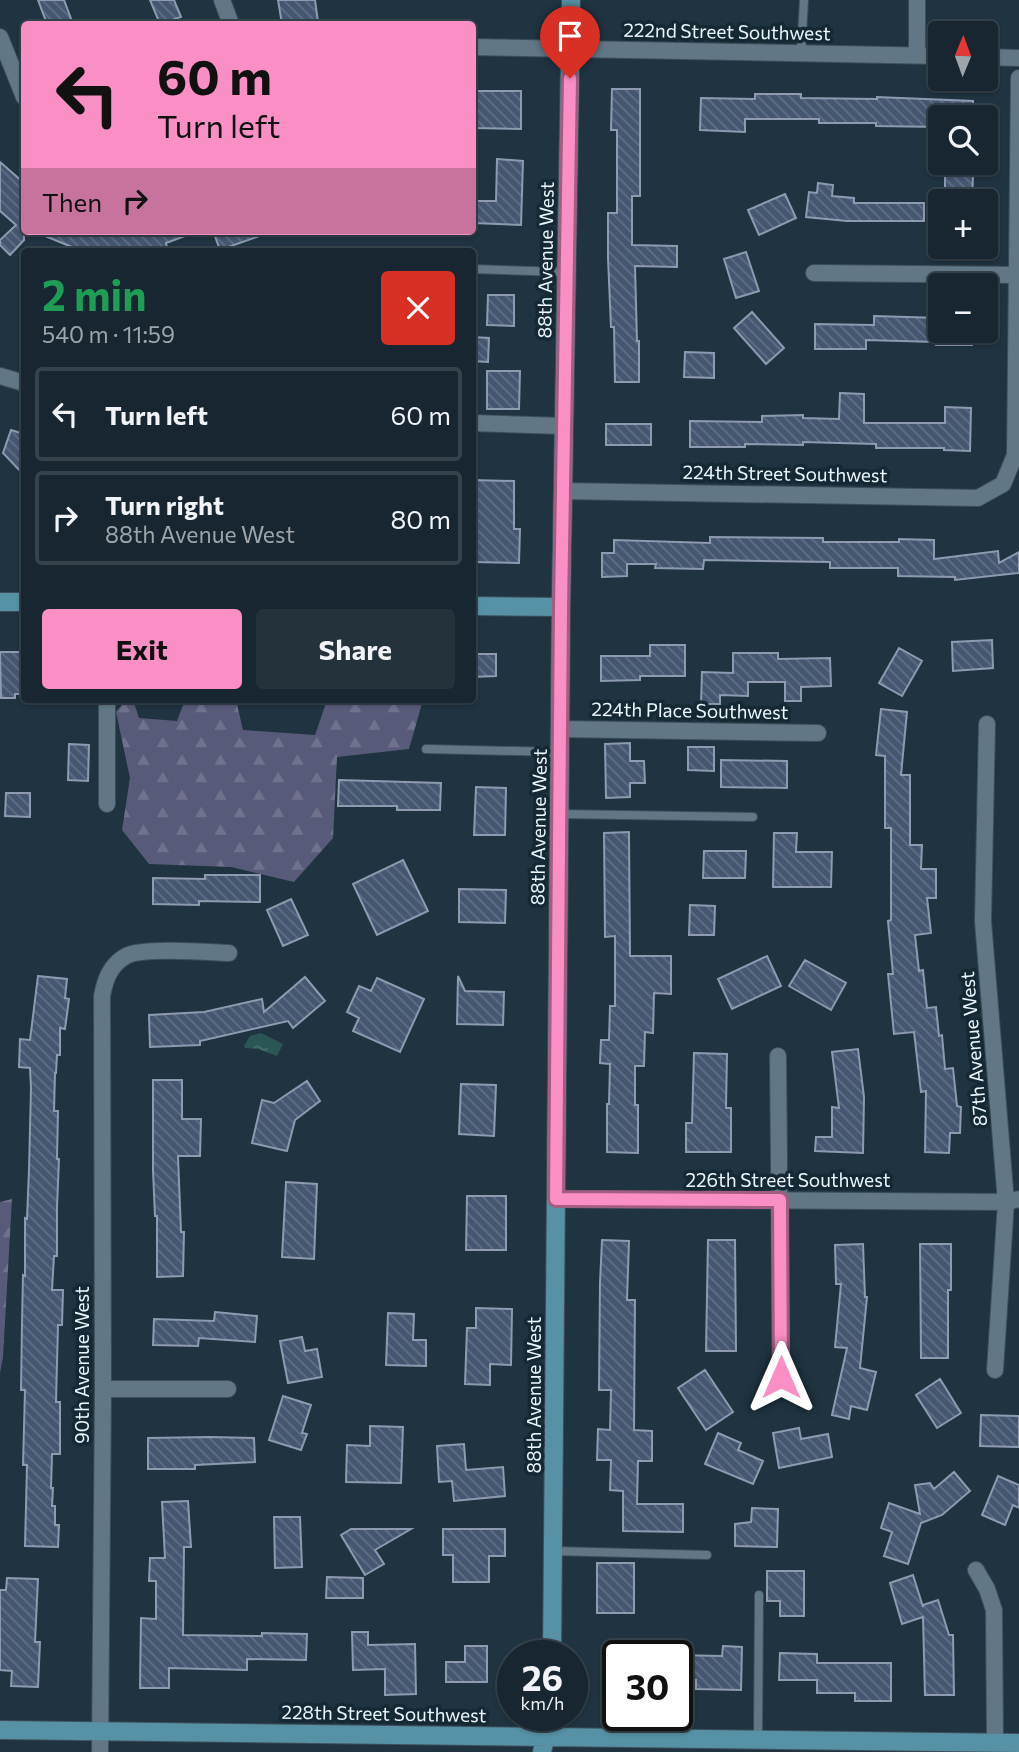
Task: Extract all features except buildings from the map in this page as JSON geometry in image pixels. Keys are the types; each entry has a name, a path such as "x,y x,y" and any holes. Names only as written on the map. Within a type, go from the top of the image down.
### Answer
{"street":[{"path":"222,0 230,21"},
{"name":"88th Avenue West","path":"552,1640 559,752 571,0"},
{"path":"917,0 917,55"},
{"path":"0,37 21,90"},
{"name":"222nd Street Southwest","path":"476,47 928,55"},
{"path":"998,57 1019,58"},
{"path":"814,273 1016,275 1019,78"},
{"name":"224th Street Southwest","path":"563,491 978,498 1003,484 1015,455 1016,275"},
{"path":"0,376 21,382"},
{"path":"476,424 563,426"},
{"path":"0,602 21,603"},
{"path":"476,606 561,607"},
{"path":"107,703 107,804"},
{"name":"87th Avenue West","path":"987,724 983,921 1012,1201 995,1370"},
{"name":"224th Place Southwest","path":"561,730 818,733"},
{"name":"90th Avenue West","path":"100,1752 102,996 105,979 121,959 136,952 229,953"},
{"path":"778,1056 781,1377"},
{"name":"226th Street Southwest","path":"556,1199 1012,1201"},
{"path":"103,1389 228,1389"},
{"path":"976,1570 987,1589 994,1610 986,1746"},
{"name":"228th Street Southwest","path":"0,1730 544,1744 758,1739 822,1746 986,1746 1019,1743"}],"lane":[{"path":"801,53 804,0"},
{"path":"476,269 566,272"},
{"path":"426,748 559,752"},
{"path":"559,814 752,817"},
{"path":"554,1551 707,1555"},
{"path":"758,1739 759,1595"}],"green space":[{"path":"124,703 134,703 139,718 177,721 184,703 237,703 243,730 315,735 326,703 422,703 409,749 337,757 333,838 294,882 231,867 149,864 122,830 130,778 116,712"},
{"path":"12,1199 3,1357 0,1373 0,1202"}],"water":[{"path":"261,1033 283,1044 277,1056 258,1049 245,1048 250,1036"}],"route":[{"path":"570,78 559,752 556,1199 780,1200 781,1377"}]}
